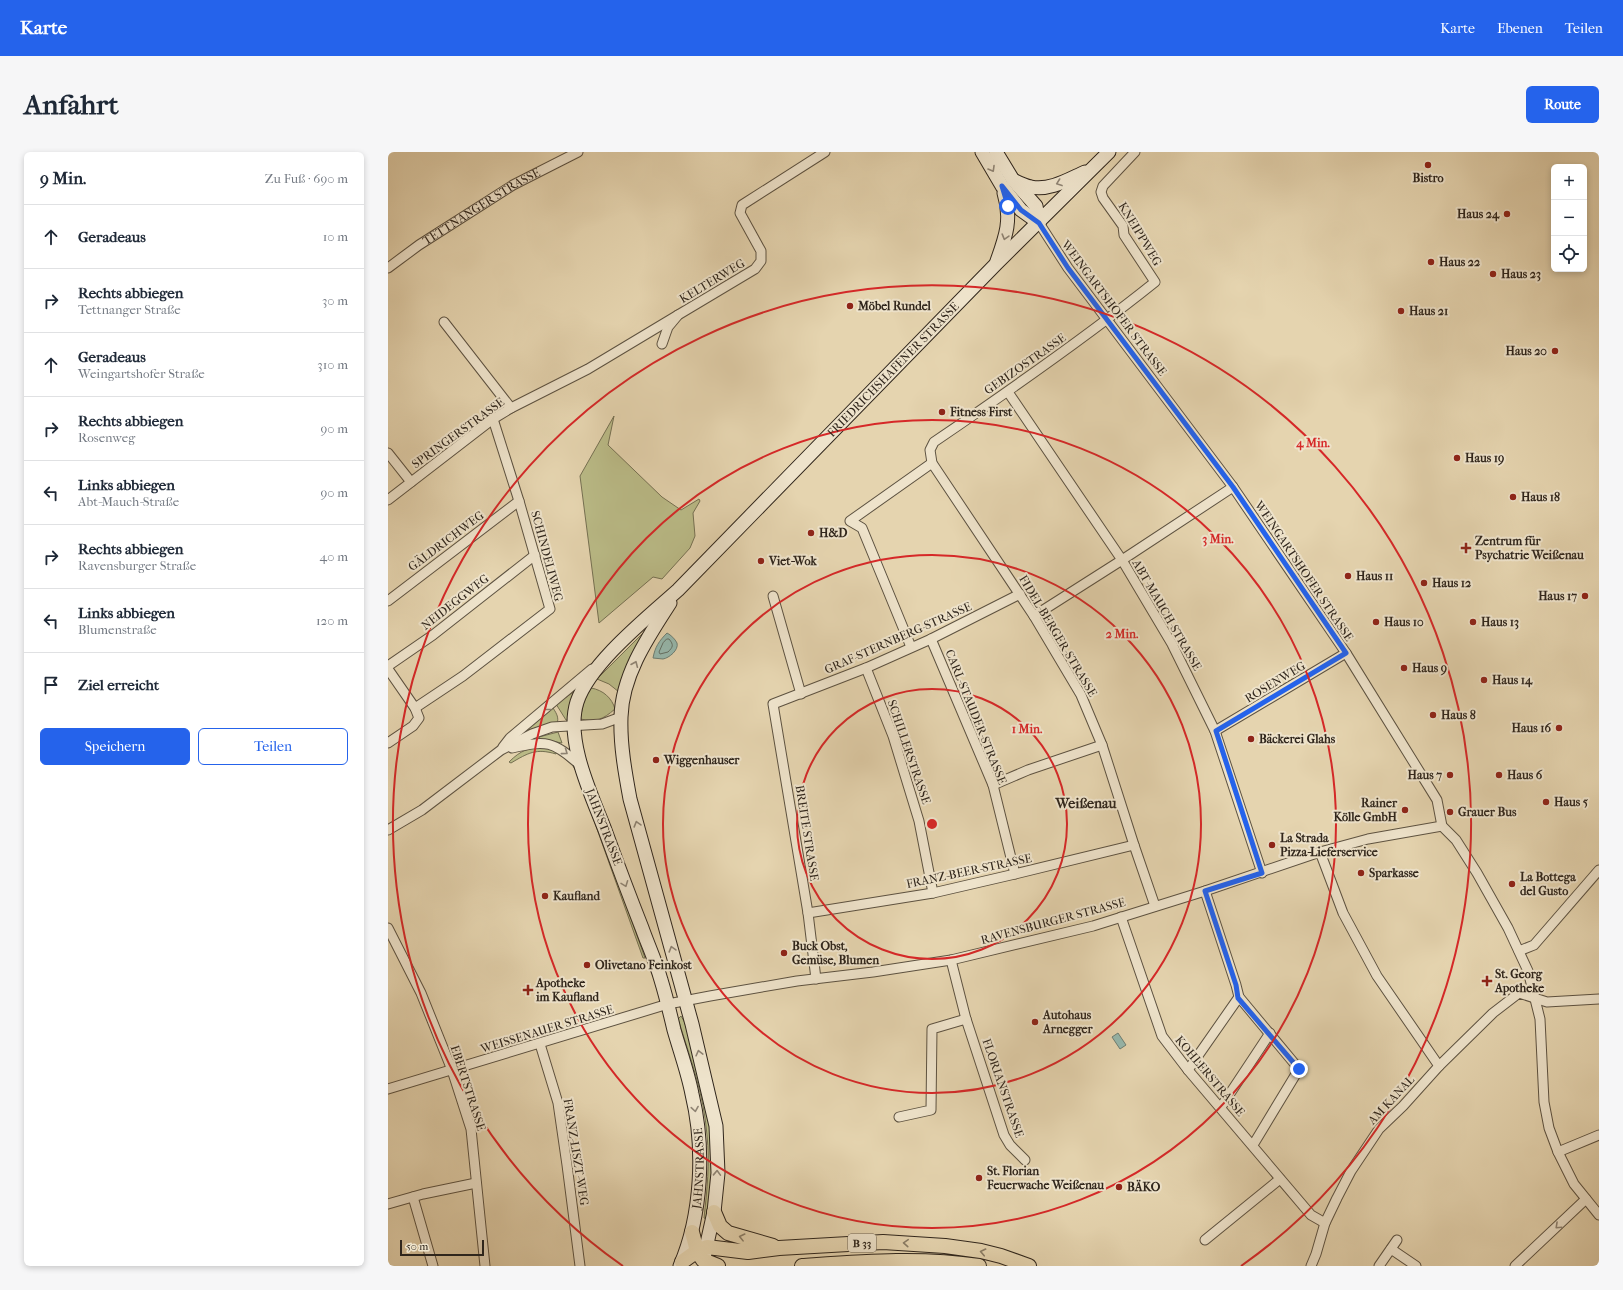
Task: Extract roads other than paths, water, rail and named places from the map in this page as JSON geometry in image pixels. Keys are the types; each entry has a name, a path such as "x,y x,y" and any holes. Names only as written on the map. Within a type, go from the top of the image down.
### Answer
{"main road":[{"path":"982,152 1007,183 1009,220 1006,235 996,264"},
{"path":"996,152 1007,183 1021,210 1039,223"},
{"name":"FRIEDRICHSHAFENER STRASSE","path":"610,653 678,590 996,264 1110,152"},
{"path":"1007,183 1032,188 1047,187 1059,184 1094,168"},
{"name":"FRIEDRICHSHAFENER STRASSE","path":"620,717 628,679 641,648 678,590"},
{"name":"JAHNSTRASSE","path":"610,653 587,682 578,700 575,711 574,726 580,765 659,974 693,1095 698,1131 699,1173 696,1213 692,1232 681,1264"},
{"name":"JAHNSTRASSE","path":"620,717 623,761 630,799 686,1000 716,1126 718,1173 714,1212 702,1256 681,1264"},
{"name":"B 33","path":"714,1212 720,1226 728,1234 779,1248"},
{"path":"692,1232 702,1256 718,1266"},
{"name":"B 33","path":"702,1256 779,1248 883,1242 945,1246 981,1251 1029,1266"},
{"name":"B 33","path":"802,1266 882,1260 944,1262 979,1266"}],"street":[{"name":"TETTNANGER STRASSE","path":"388,268 419,245 513,186 578,152"},
{"name":"KELTERWEG","path":"588,369 755,270 761,261 761,251 740,212 742,205 825,152"},
{"name":"KNEIPPWEG","path":"1108,320 1155,282 1124,236 1123,226 1103,198 1101,192 1103,186 1135,152"},
{"name":"WEINGARTSHOFER STRASSE","path":"1039,223 1056,251 1233,487 1346,653 1437,800 1442,826"},
{"name":"KELTERWEG","path":"662,344 668,327 678,315"},
{"name":"GEBIZOSTRASSE","path":"932,462 930,450 934,442 1008,392 1108,320"},
{"path":"444,322 511,408"},
{"name":"SPRINGERSTRASSE","path":"388,500 493,419 511,408 588,369"},
{"name":"ABT-MAUCH-STRASSE","path":"1008,392 1122,560 1172,644 1216,731 1262,873"},
{"name":"SCHINDELIWEG","path":"415,708 463,676 550,609 519,501 493,419"},
{"path":"388,453 412,482"},
{"path":"911,647 862,528 850,521 932,462"},
{"name":"FIDEL-BERGER-STRASSE","path":"932,462 1020,594 1081,695 1102,745 1155,906"},
{"path":"1034,616 1233,487"},
{"name":"GÄLDRICHWEG","path":"388,601 519,501"},
{"name":"NEIDEGGWEG","path":"388,668 433,635 535,555"},
{"name":"GRAF-STERNBERG-STRASSE","path":"785,700 866,668 931,639 1020,594"},
{"path":"773,596 801,694"},
{"name":"CARL-STAUDER-STRASSE","path":"931,639 993,785 1015,874"},
{"path":"501,750 510,738 610,653"},
{"name":"ROSENWEG","path":"1216,731 1346,653"},
{"path":"388,668 415,708 419,718 413,726 388,743"},
{"name":"SCHILLERSTRASSE","path":"866,668 893,736 920,821 933,892"},
{"name":"BREITE STRASSE","path":"785,700 773,704 808,913 816,979"},
{"path":"388,830 422,810 501,750 532,734 552,727 602,724 620,717"},
{"path":"501,750 535,743 549,743 563,750 580,765"},
{"path":"993,785 1028,770 1102,745"},
{"path":"1442,826 1456,840 1477,873 1519,950 1528,970 1542,1032 1544,1102 1549,1128 1558,1152 1574,1184 1599,1215"},
{"name":"RAVENSBURGER STRASSE","path":"686,1000 816,979 950,960 1093,926 1262,873 1320,852 1368,839 1442,826"},
{"name":"FRANZ-BEER-STRASSE","path":"808,913 933,892 1134,845"},
{"path":"1320,852 1343,913 1377,976 1439,1066"},
{"path":"1519,950 1534,945 1599,870"},
{"path":"1205,891 1236,985 1238,998 1270,1033 1299,1069 1253,1145"},
{"name":"KOHLERSTRASSE","path":"1121,917 1162,1036 1188,1070 1221,1107 1280,1179 1312,1215 1325,1223"},
{"name":"EBERTSTRASSE","path":"388,928 421,993 452,1070 471,1129 485,1266"},
{"name":"FLORIANSTRASSE","path":"950,960 966,1019 1004,1135 1010,1145 1025,1160"},
{"name":"AM KANAL","path":"1311,1266 1325,1223 1351,1171 1379,1128 1403,1106 1439,1066 1493,1013 1520,993 1535,998"},
{"path":"1188,1070 1238,998"},
{"path":"1535,998 1548,1002 1599,998"},
{"path":"668,1004 686,1000"},
{"name":"WEISSENAUER STRASSE","path":"388,1089 668,1004"},
{"path":"899,1117 931,1110 932,1029 966,1019"},
{"path":"1221,1107 1270,1033"},
{"name":"FRANZ-LISZT-WEG","path":"540,1044 558,1103 580,1266"},
{"path":"1558,1152 1599,1136"},
{"path":"1205,1240 1280,1179"},
{"path":"388,1204 476,1183"},
{"path":"413,1197 433,1266"},
{"path":"1515,1266 1586,1199"},
{"path":"1379,1266 1397,1240"},
{"path":"1391,1249 1416,1266"}],"water":[{"path":"667,633 677,643 676,648 671,655 663,659 653,658 658,644"},
{"path":"1118,1033 1126,1045 1120,1049 1112,1037"}],"place":[{"name":"Bistro","path":"1428,165"},
{"name":"Haus 24","path":"1507,214"},
{"name":"Haus 22","path":"1431,262"},
{"name":"Haus 23","path":"1493,274"},
{"name":"Möbel Rundel","path":"850,306"},
{"name":"Haus 21","path":"1401,311"},
{"name":"Haus 20","path":"1555,351"},
{"name":"Fitness First","path":"942,412"},
{"name":"Haus 19","path":"1457,458"},
{"name":"Haus 18","path":"1513,497"},
{"name":"H&D","path":"811,533"},
{"name":"Zentrum für Psychatrie Weißenau","path":"1466,548"},
{"name":"Viet-Wok","path":"761,561"},
{"name":"Haus 11","path":"1348,576"},
{"name":"Haus 12","path":"1424,583"},
{"name":"Haus 17","path":"1585,596"},
{"name":"Haus 10","path":"1376,622"},
{"name":"Haus 13","path":"1473,622"},
{"name":"Haus 9","path":"1404,668"},
{"name":"Haus 14","path":"1484,680"},
{"name":"Haus 8","path":"1433,715"},
{"name":"Haus 16","path":"1559,728"},
{"name":"Bäckerei Glahs","path":"1251,739"},
{"name":"Wiggenhauser","path":"656,760"},
{"name":"Haus 7","path":"1450,775"},
{"name":"Haus 6","path":"1499,775"},
{"name":"Haus 5","path":"1546,802"},
{"name":"Rainer Kölle GmbH","path":"1405,810"},
{"name":"Grauer Bus","path":"1450,812"},
{"name":"La Strada Pizza-Lieferservice","path":"1272,845"},
{"name":"Sparkasse","path":"1361,873"},
{"name":"La Bottega del Gusto","path":"1512,884"},
{"name":"Kaufland","path":"545,896"},
{"name":"Buck Obst, Gemüse, Blumen","path":"784,953"},
{"name":"Olivetano Feinkost","path":"587,965"},
{"name":"St. Georg Apotheke","path":"1487,981"},
{"name":"Apotheke im Kaufland","path":"528,990"},
{"name":"Autohaus Arnegger","path":"1035,1022"},
{"name":"St. Florian Feuerwache Weißenau","path":"979,1178"},
{"name":"BÄKO","path":"1119,1187"}],"district":[{"name":"Weißenau","path":"1086,803"}]}
